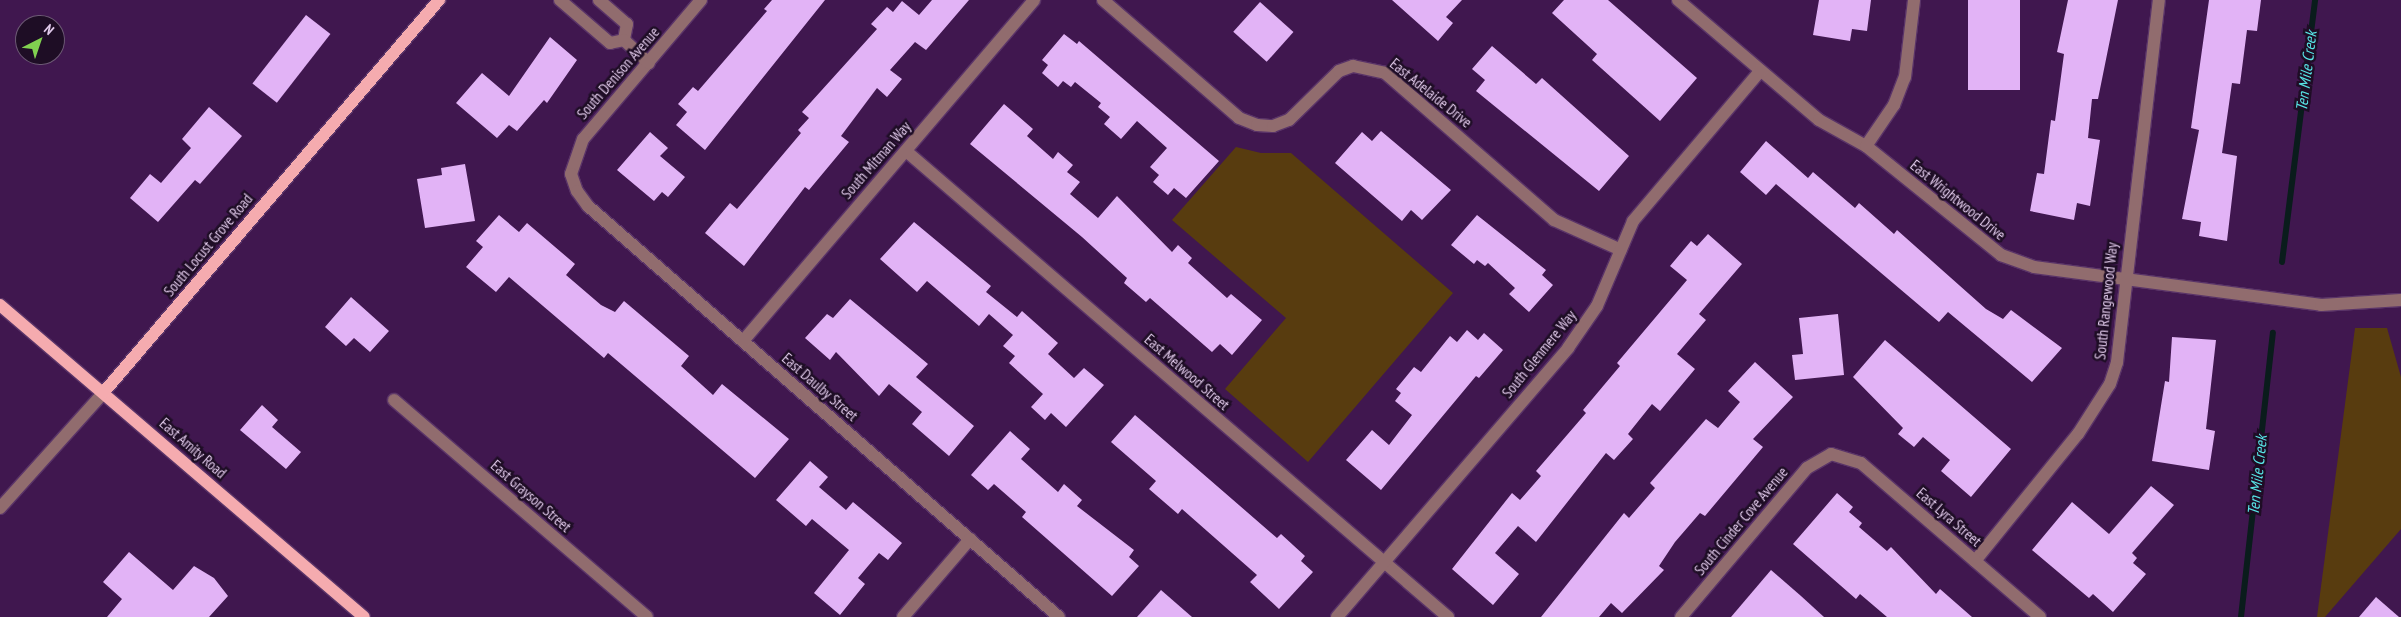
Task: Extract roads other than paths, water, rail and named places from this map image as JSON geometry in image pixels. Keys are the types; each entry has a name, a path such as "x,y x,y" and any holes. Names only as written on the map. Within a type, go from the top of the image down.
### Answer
{"main road":[{"name":"South Locust Grove Road","path":"104,392 439,0"},
{"name":"East Amity Road","path":"0,304 364,617"}],"street":[{"path":"560,0 610,43 624,40"},
{"path":"599,0 627,24 624,40"},
{"name":"South Denison Avenue","path":"571,174 583,139 702,0"},
{"name":"South Mitman Way","path":"743,341 1034,0"},
{"name":"East Adelaide Drive","path":"1103,0 1239,118 1257,124 1273,126 1288,120 1340,71 1353,66 1385,73 1554,220 1621,250"},
{"name":"East Wrightwood Drive","path":"1678,0 1819,120 1866,146 2001,255 2034,267 2336,306 2396,302"},
{"path":"1866,146 1894,105 1905,77 1914,0"},
{"name":"South Rangewood Way","path":"1975,561 2101,402 2117,362 2125,279 2159,0"},
{"path":"624,40 649,62"},
{"name":"South Glenmere Way","path":"1338,617 1568,348 1597,306 1633,221 1760,71"},
{"name":"East Melwood Street","path":"906,151 1448,617"},
{"name":"East Daulby Street","path":"571,174 588,206 1059,617"},
{"name":"South Locust Grove Road","path":"0,508 104,392"},
{"name":"East Grayson Street","path":"394,400 647,617"},
{"name":"East Lyra Street","path":"1831,454 1862,462 2040,617"},
{"name":"South Cinder Cove Avenue","path":"1681,617 1807,468 1831,454"},
{"path":"903,617 970,539"}],"waterway":[{"name":"Ten Mile Creek","path":"2282,262 2315,0"},
{"name":"Ten Mile Creek","path":"2241,617 2273,333"}]}
